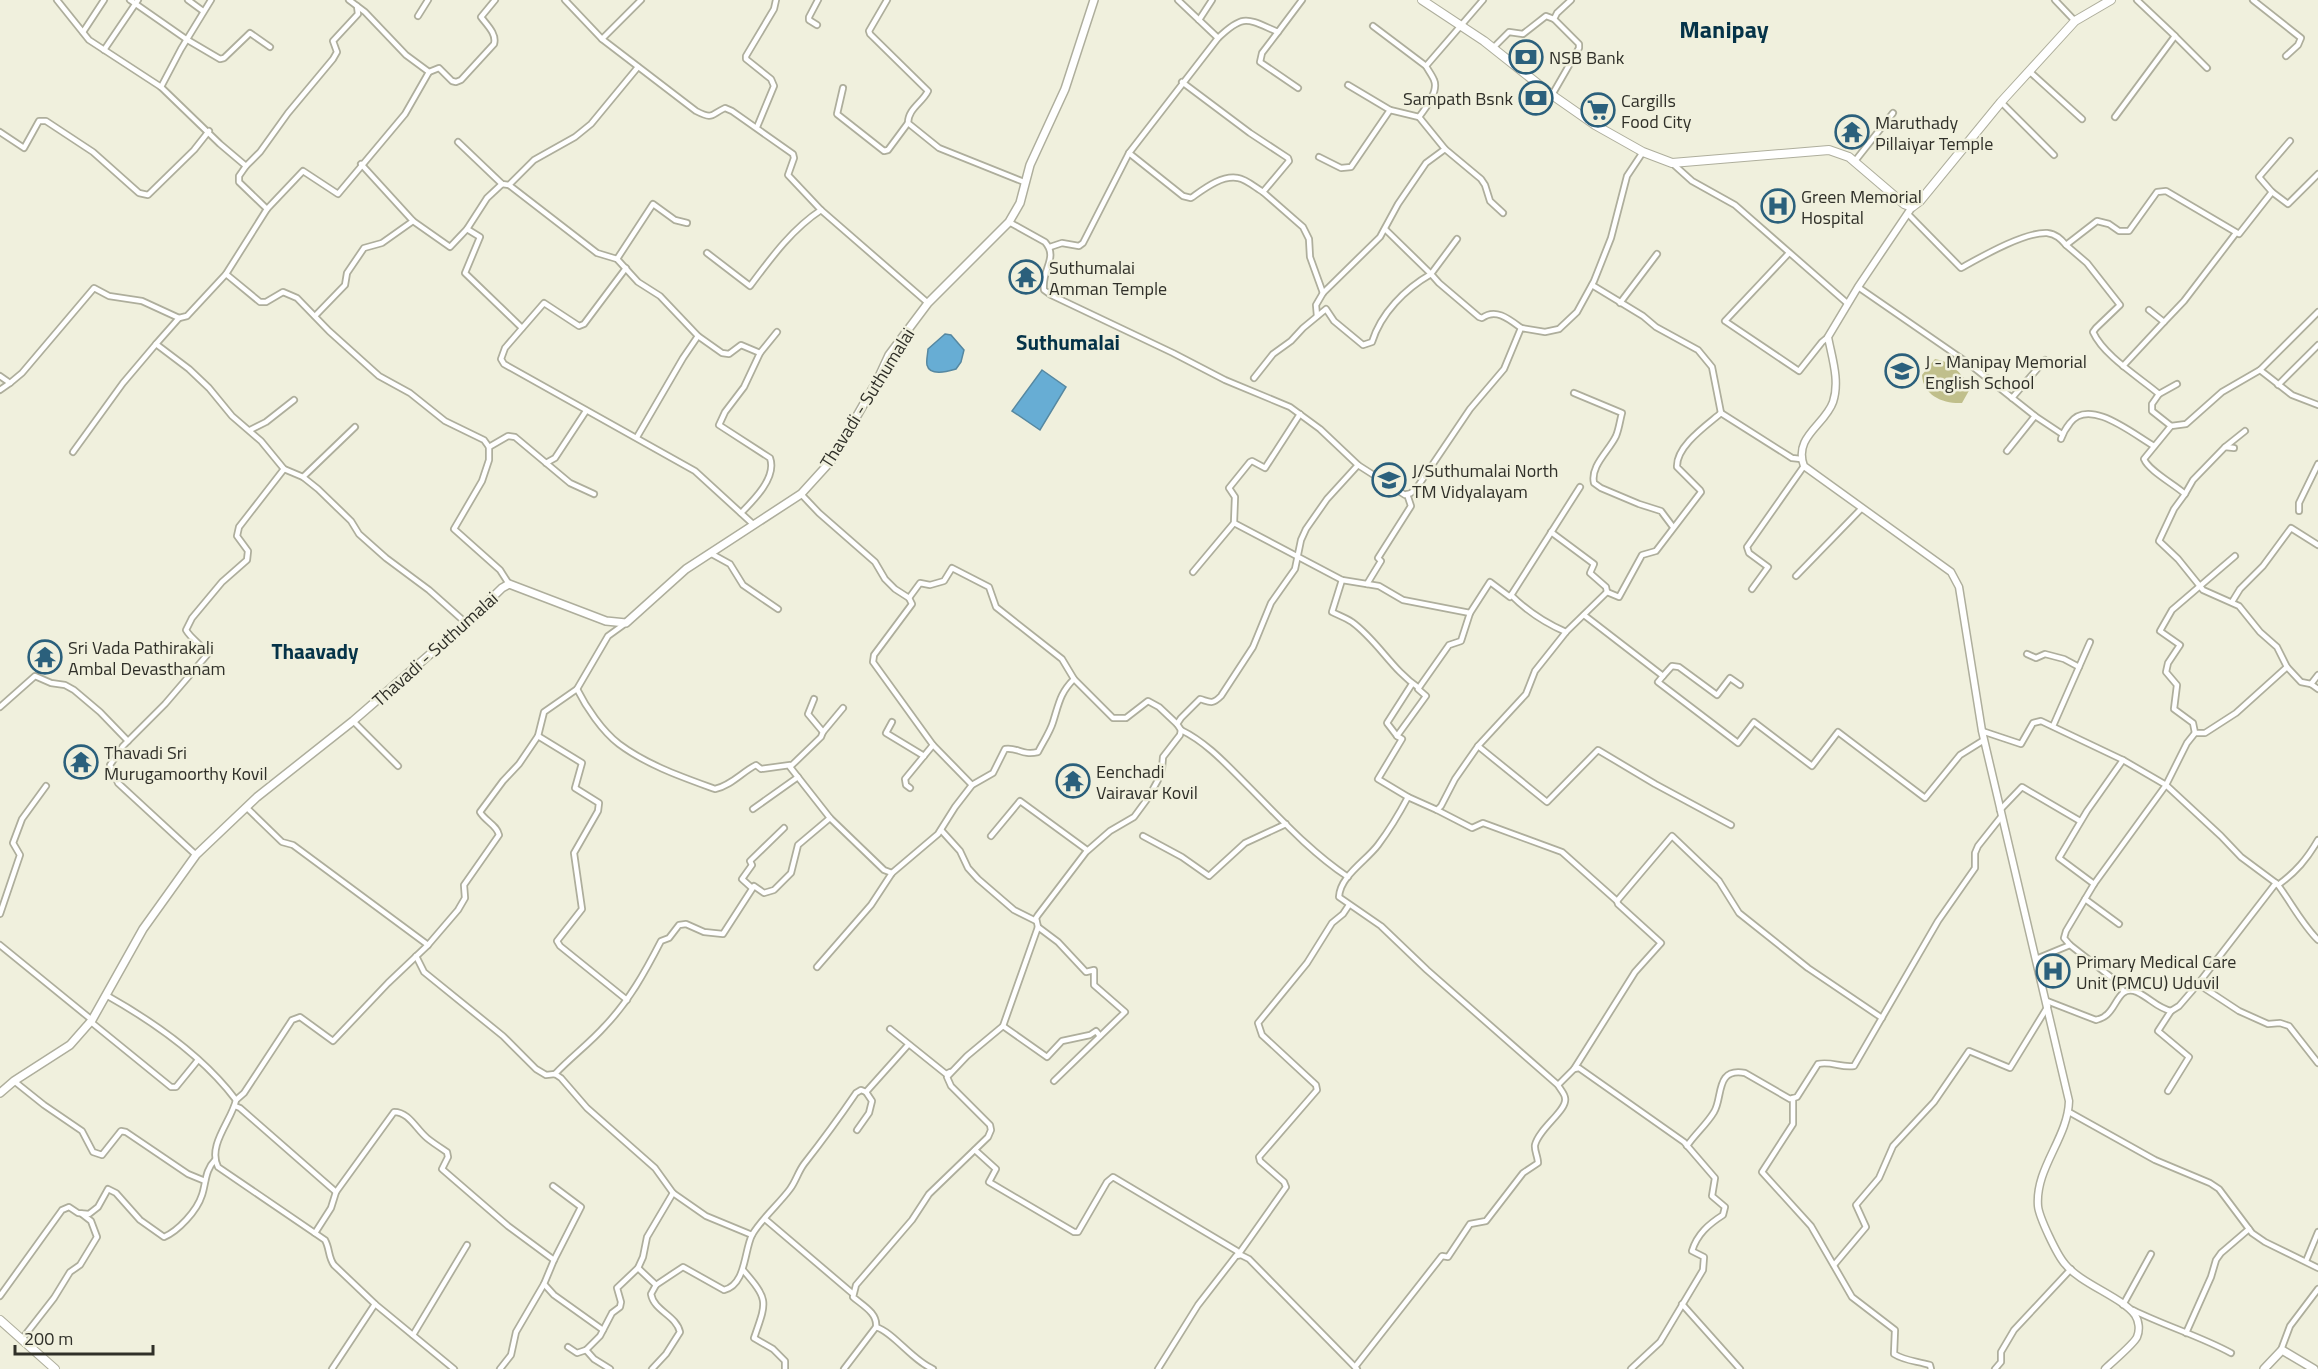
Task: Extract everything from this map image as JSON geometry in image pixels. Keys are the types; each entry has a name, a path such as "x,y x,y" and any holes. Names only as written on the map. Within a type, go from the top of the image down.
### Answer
{"main road":[{"name":"Thavadi - Suthumalai","path":"0,1093 14,1081 70,1045 92,1021 143,929 196,855 246,807 353,721 509,584 606,621 626,623 686,569 801,494 831,461 877,381 889,355 928,303 1009,222 1020,203 1029,165 1065,89 1094,0"},
{"path":"1422,0 1493,48 1552,95 1595,125 1643,152 1672,163 1829,150 1855,161 1910,210 1939,179 2001,102 2075,21 2111,0"},
{"path":"0,1320 22,1339 44,1365 55,1369"},
{"path":"2264,1369 2281,1350 2314,1369"}],"street":[{"path":"57,0 89,39 161,87 188,115 209,131 219,144 246,166"},
{"path":"83,32 104,0"},
{"path":"130,0 137,2 186,39 220,59 224,58 250,33 270,47"},
{"path":"188,0 203,11"},
{"path":"161,87 186,39 211,0"},
{"path":"349,0 365,12 406,55 429,72"},
{"path":"417,16 428,0"},
{"path":"74,452 123,383 178,318 187,316 226,274 267,209 303,171 338,194 405,114 429,72 439,68 456,82 494,44 494,34 482,17 495,0"},
{"path":"566,0 602,39 696,111 708,117 713,117 725,108 732,111 793,154 794,158 788,175 821,210 928,303"},
{"path":"602,39 641,0"},
{"path":"757,127 774,87 771,79 746,59 746,56 774,9 776,0"},
{"path":"817,25 809,20 809,17 818,0"},
{"path":"843,88 837,114 884,151 888,150 908,123 907,119 911,111 928,91 870,34 869,31 887,0"},
{"path":"1178,0 1218,38"},
{"path":"1198,20 1212,0"},
{"path":"1298,88 1260,62 1262,53 1302,0"},
{"path":"1426,66 1483,0"},
{"path":"1554,19 1571,0"},
{"path":"2055,0 2075,21"},
{"path":"2137,0 2207,68"},
{"path":"2253,0 2301,38 2298,45 2286,56"},
{"path":"104,50 137,2"},
{"path":"267,209 239,182 238,178 333,59 337,52 333,40 358,14 357,6"},
{"path":"1493,48 1509,32 1520,34 1546,16 1554,19 1579,44 1580,48 1552,95"},
{"path":"1050,247 1062,243 1079,246 1083,243 1129,153 1182,82 1234,22 1244,20 1278,32"},
{"path":"1373,26 1426,66 1435,81 1435,90 1419,117"},
{"path":"2115,117 2175,36"},
{"path":"509,185 534,160 575,137 591,124 638,67"},
{"path":"2029,71 2082,118"},
{"path":"1182,82 1250,133 1288,158 1285,168 1263,192"},
{"path":"1348,84 1390,110 1419,117 1445,148 1481,179 1485,184 1490,201 1503,213"},
{"path":"2001,102 2054,156"},
{"path":"1319,157 1341,168 1351,167 1390,110"},
{"path":"1855,161 1893,113"},
{"path":"0,132 24,148 35,125 39,121 46,121 93,152 139,193 148,195 194,150 209,131"},
{"path":"908,123 939,148 1024,182"},
{"path":"2290,141 2259,177 2272,192 2288,204 2318,174"},
{"path":"458,142 502,184 509,185 597,253 617,259 638,282 660,296 699,336 722,353 729,354 741,345 760,353"},
{"path":"1317,316 1316,305 1323,293 1385,229 1398,204 1426,163 1445,148"},
{"path":"1385,229 1439,283 1479,317 1494,313 1521,328 1545,332 1559,329 1577,312 1592,285 1611,238 1627,176 1643,152"},
{"path":"1129,153 1184,196 1191,198 1226,178 1239,178 1263,192 1303,227 1309,239 1310,256 1323,293"},
{"path":"1672,163 1692,181 1735,205 1847,303"},
{"path":"362,165 413,221 450,247 467,229 487,198 502,184"},
{"path":"2066,245 2097,221 2109,224 2119,231 2129,231 2150,199 2157,192 2166,191 2239,234 2272,192"},
{"path":"617,259 652,204 675,220 687,223"},
{"path":"707,253 750,286 776,251 810,217 821,210"},
{"path":"1789,253 1725,321 1799,371 1822,342 1828,338 1857,287 1910,210 1961,268 2022,239 2047,233 2059,237 2087,263 2120,305 2093,332 2101,345 2123,366 2159,394"},
{"path":"315,316 345,285 346,273 364,248 382,243 413,221"},
{"path":"1009,222 1050,247 1052,255 1043,284 1044,290 1051,295 1300,414 1320,429 1358,465 1398,492 1407,494 1418,486 1465,416 1501,375 1521,328"},
{"path":"467,229 480,237 465,273 522,328"},
{"path":"2123,366 2184,301 2236,232"},
{"path":"1254,378 1273,354 1326,309 1334,321 1363,345 1372,342 1376,331 1395,303 1414,284 1431,274 1457,239"},
{"path":"1620,303 1657,254"},
{"path":"626,268 584,324 579,326 544,303 505,348 501,359 504,364 586,411 638,437 695,471 754,525"},
{"path":"226,274 260,302 266,302 279,293 287,292 297,298 379,376 410,393 445,421 484,440 489,447 489,460 482,481 453,529 500,570 509,584"},
{"path":"1592,285 1643,316 1656,327 1698,350 1712,368 1721,413 1792,458 1801,459"},
{"path":"1857,287 1968,363 2062,437 2074,417 2089,412 2103,416 2154,446"},
{"path":"0,390 22,373 94,288 109,296 142,301 178,318"},
{"path":"2149,310 2164,322"},
{"path":"2185,495 2147,465 2145,456 2171,426 2186,424 2222,392 2260,370 2318,312"},
{"path":"741,513 771,474 772,463 770,458 719,425 725,412 744,387 760,353 777,332"},
{"path":"638,437 682,358 699,336"},
{"path":"1828,338 1837,386 1833,404 1810,431 1801,448 1801,459 1804,466 1951,572 1959,587 1982,731 2069,1101 2068,1112 2040,1186 2038,1206 2045,1226 2065,1264 2098,1290 2125,1306 2231,1353"},
{"path":"156,344 189,369 209,388 232,416 249,430 284,469 303,477 332,501 351,521 358,534 429,590 466,623"},
{"path":"2278,385 2318,345"},
{"path":"2012,398 2045,360"},
{"path":"2260,370 2292,395 2318,405"},
{"path":"0,376 10,383"},
{"path":"2171,426 2152,411 2152,404 2159,394 2177,384"},
{"path":"1574,393 1622,413 1617,434 1595,468 1594,483 1639,504 1661,511 1673,527"},
{"path":"249,430 272,419 294,400"},
{"path":"546,463 555,458 586,411"},
{"path":"1619,597 1642,555 1656,551 1701,492 1677,467 1677,462 1688,442 1721,413"},
{"path":"1193,572 1234,523 1235,497 1229,488 1250,462 1265,468 1300,414"},
{"path":"2007,451 2035,416"},
{"path":"303,477 355,427"},
{"path":"2245,430 2193,480 2174,509 2159,541 2178,559 2204,590 2239,606 2260,632 2277,647 2287,667 2301,682 2311,684 2318,689"},
{"path":"489,447 507,435 513,436 570,483 594,494"},
{"path":"2225,447 2234,448"},
{"path":"2299,511 2299,503 2318,464"},
{"path":"1177,724 1200,699 1210,703 1215,702 1221,696 1259,636 1265,614 1290,578 1298,556 1300,540 1306,529 1327,499 1358,465"},
{"path":"1752,590 1768,567 1749,553 1747,547 1804,466"},
{"path":"196,855 118,783 110,765 128,741 165,704 207,655 202,646 192,640 186,630 192,618 222,582 248,560 248,551 237,536 239,527 284,469"},
{"path":"1511,595 1580,487"},
{"path":"801,494 819,513 875,562 885,579 895,589 909,598 912,604 874,655 873,662 933,745 972,785"},
{"path":"1368,584 1382,561 1378,558 1411,506 1407,494"},
{"path":"1796,576 1862,508"},
{"path":"1234,523 1342,580 1379,586 1403,600 1470,613"},
{"path":"2232,602 2240,589 2263,566 2291,528 2318,545"},
{"path":"1551,532 1594,564 1590,573 1606,586 1607,592"},
{"path":"710,553 730,564 743,585 778,609"},
{"path":"2124,992 2116,981 2064,938 2094,884 2166,785 2187,743 2195,733 2193,723 2174,709 2177,685 2166,672 2168,663 2180,645 2160,631 2172,610 2235,556"},
{"path":"909,598 920,583 930,585 944,581 952,568 989,587 996,608 1062,659 1074,679 1113,718 1121,720 1126,718 1148,701 1159,707 1181,730 1193,736 1228,766 1324,861 1348,877"},
{"path":"1342,580 1332,612 1351,621 1362,630 1393,667 1426,696 1397,736"},
{"path":"1419,688 1449,645 1461,641 1470,613 1490,582 1510,597 1511,595 1523,608 1566,632"},
{"path":"1607,592 1627,600"},
{"path":"1437,810 1478,746 1526,694 1535,670 1566,632 1607,592"},
{"path":"1584,615 1663,676"},
{"path":"82,1214 89,1214 98,1207 108,1190 116,1193 140,1220 164,1237 172,1233 193,1211 201,1198 209,1167 215,1160 222,1131 236,1100 244,1093 292,1020 300,1017 333,1041 428,945 458,910 465,898 464,885 499,835 498,829 483,818 480,812 502,781 519,764 538,736 544,712 577,689 608,636 626,623"},
{"path":"2053,726 2090,642"},
{"path":"2027,654 2036,658 2045,654 2064,659 2079,667"},
{"path":"1740,685 1730,678 1717,695 1679,667 1672,666 1658,682 1738,743 1754,722 1812,766 1838,732 1925,798 1960,755 1984,740"},
{"path":"2195,733 2205,733 2236,713 2287,667"},
{"path":"2311,684 2318,675"},
{"path":"0,707 35,676 74,690 100,712 128,741"},
{"path":"817,967 871,905 892,873 938,834 972,785 993,773 1005,749 1009,748 1028,755 1038,752 1053,722 1056,708 1065,688 1074,679"},
{"path":"1412,684 1387,723 1402,739 1378,779 1408,797 1472,828 1483,823 1562,852 1661,943 1635,972 1574,1069 1558,1085"},
{"path":"577,689 605,729 618,743 671,773 715,789 737,779 756,765 762,769 790,765 821,738 823,732 843,708"},
{"path":"814,699 808,714 823,732"},
{"path":"353,721 398,766"},
{"path":"1982,731 2021,744 2033,723 2041,721 2123,760 2166,785 2222,836 2241,857 2277,884 2297,911 2304,926 2318,940"},
{"path":"892,722 886,733 924,756"},
{"path":"890,1029 946,1074 1003,1026 1038,915 1088,850 1110,831 1134,817 1148,798 1162,769 1163,757 1180,735 1181,730"},
{"path":"538,736 582,764 575,788 599,802 598,811 574,853 582,909 557,941 560,946 627,1000"},
{"path":"910,788 906,785 905,779 933,745"},
{"path":"1478,746 1547,802 1598,750 1731,825"},
{"path":"2094,884 2059,858 2080,821 2123,760"},
{"path":"790,765 830,818 884,870 892,873"},
{"path":"753,809 798,777"},
{"path":"0,914 20,855 13,843 14,838 22,819 46,786"},
{"path":"1687,1146 1715,1110 1721,1084 1728,1075 1737,1071 1745,1073 1790,1099 1797,1097 1818,1064 1827,1062 1844,1067 1854,1066 1938,921 1976,868 1978,846 2022,787 2080,821"},
{"path":"975,1150 996,1169 989,1182 1074,1232 1078,1232 1107,1182 1113,1177 1237,1251 1238,1255 1249,1259 1356,1368 1442,1256 1448,1257 1470,1224 1486,1221 1522,1173 1538,1163 1534,1148 1537,1139 1552,1118 1560,1113 1565,1098 1558,1085 1427,970 1381,926 1339,897 1339,892 1348,877 1395,822 1408,797"},
{"path":"991,836 1020,801 1088,850"},
{"path":"246,807 282,842 294,845 428,945"},
{"path":"784,828 750,861 752,865 742,879 752,888 754,886 764,893 774,890 791,873 798,845 830,818"},
{"path":"1143,836 1182,857 1209,876 1245,843 1286,824"},
{"path":"941,830 960,851 968,868 978,879 1014,910 1037,924 1059,942 1086,972 1095,970 1094,985 1125,1012 1054,1081"},
{"path":"1617,901 1672,836 1719,881 1739,912 1808,968 1882,1018"},
{"path":"2168,1091 2189,1057 2158,1030 2171,1011 2179,1006 2198,984 2277,884 2301,866 2318,840"},
{"path":"416,956 424,972 503,1036 536,1069 546,1075 555,1074 604,1028 627,1000 661,941 669,938 680,925 686,924 704,932 723,934 752,888"},
{"path":"2085,899 2119,924"},
{"path":"1158,1369 1198,1305 1238,1255 1286,1187 1284,1182 1259,1158 1317,1090 1316,1085 1262,1035 1258,1023 1307,963 1332,923 1349,905"},
{"path":"0,945 171,1087 176,1087 198,1060"},
{"path":"2036,959 2070,945"},
{"path":"2198,984 2239,1011 2268,1024 2280,1023 2289,1026 2318,1063"},
{"path":"2047,1004 2096,1020 2107,1016 2120,994 2128,991 2137,992 2161,1009 2171,1011"},
{"path":"106,995 147,1018 198,1060 236,1100"},
{"path":"1834,1265 1866,1227 1856,1204 1879,1178 1893,1146 1934,1102 1969,1051 2010,1068 2047,1004"},
{"path":"1003,1026 1047,1057 1062,1041 1090,1035 1096,1031 1100,1036"},
{"path":"866,1092 908,1045"},
{"path":"1574,1069 1579,1068 1687,1146 1715,1178 1712,1196 1725,1207 1723,1215 1708,1225 1695,1241 1692,1251 1704,1257 1704,1270 1660,1342 1631,1369"},
{"path":"852,1293 856,1285 912,1220 930,1194 988,1137 991,1130 990,1125 951,1086 947,1077 952,1070"},
{"path":"555,1074 587,1108 655,1168 673,1192 706,1215 752,1235"},
{"path":"14,1081 82,1131 93,1152 102,1155 121,1131 126,1132 188,1174 205,1180"},
{"path":"785,1369 786,1361 774,1349 754,1338 764,1311 762,1292 743,1270 743,1264 752,1235 793,1186 802,1167 856,1093 861,1090 866,1092 872,1101 869,1113 857,1130"},
{"path":"1793,1098 1793,1124 1762,1172 1811,1226 1852,1297 1895,1330 1894,1354 1903,1360 1916,1360 1930,1365 1931,1369"},
{"path":"235,1106 336,1192"},
{"path":"315,1233 331,1208 336,1192 394,1112 400,1112 418,1126 426,1137 447,1152 448,1157 442,1169 508,1226 554,1260"},
{"path":"2068,1112 2155,1160 2210,1183 2219,1189 2249,1229 2265,1242 2318,1268"},
{"path":"215,1160 218,1167 325,1240 329,1247 329,1258 334,1265 375,1304 454,1369"},
{"path":"500,1369 511,1355 516,1332 544,1284 581,1207 553,1186"},
{"path":"568,1347 577,1353 586,1350 603,1330 612,1312 621,1304 617,1288 638,1268 647,1237 673,1192"},
{"path":"0,1296 62,1210 69,1207 91,1221 97,1237 80,1265 70,1272 54,1298 22,1339"},
{"path":"765,1219 852,1293 853,1297 877,1321 876,1327 844,1369"},
{"path":"2186,1333 2211,1277 2216,1260 2249,1229"},
{"path":"2306,1261 2318,1232"},
{"path":"413,1335 467,1245"},
{"path":"2125,1306 2151,1254"},
{"path":"652,1369 666,1354 680,1332 674,1320 652,1301 651,1294 656,1285 683,1267 726,1289 743,1270"},
{"path":"638,1268 656,1285"},
{"path":"1995,1369 2001,1362 2001,1352 2014,1330 2071,1269"},
{"path":"544,1284 554,1295 603,1330"},
{"path":"2281,1350 2290,1326 2318,1289"},
{"path":"332,1369 375,1304"},
{"path":"1682,1304 1740,1369"},
{"path":"2105,1369 2134,1343 2138,1335 2139,1325 2136,1316 2125,1306"},
{"path":"876,1327 881,1328 933,1369"},
{"path":"586,1350 594,1359 610,1369"},
{"path":"442,1369 446,1362"}],"shaded area":[{"path":"1935,359 1951,365 1971,387 1962,403 1942,400 1926,388 1922,375"}],"water":[{"path":"945,334 951,335 964,350 961,362 956,369 932,371 927,365 928,349"},
{"path":"1042,370 1066,387 1040,430 1012,411"}],"place":[{"name":"NSB Bank","path":"1526,57"},
{"name":"Sampath Bsnk","path":"1536,98"},
{"name":"Cargills Food City","path":"1598,110"},
{"name":"Maruthady Pillaiyar Temple","path":"1852,132"},
{"name":"Green Memorial Hospital","path":"1778,206"},
{"name":"Suthumalai Amman Temple","path":"1026,277"},
{"name":"J - Manipay Memorial English School","path":"1902,371"},
{"name":"J/Suthumalai North TM Vidyalayam","path":"1389,480"},
{"name":"Sri Vada Pathirakali Ambal Devasthanam","path":"45,657"},
{"name":"Thavadi Sri Murugamoorthy Kovil","path":"81,762"},
{"name":"Eenchadi Vairavar Kovil","path":"1073,781"},
{"name":"Primary Medical Care Unit (PMCU) Uduvil","path":"2053,971"}],"district":[{"name":"Manipay","path":"1724,29"},
{"name":"Suthumalai","path":"1068,342"},
{"name":"Thaavady","path":"315,651"}]}
